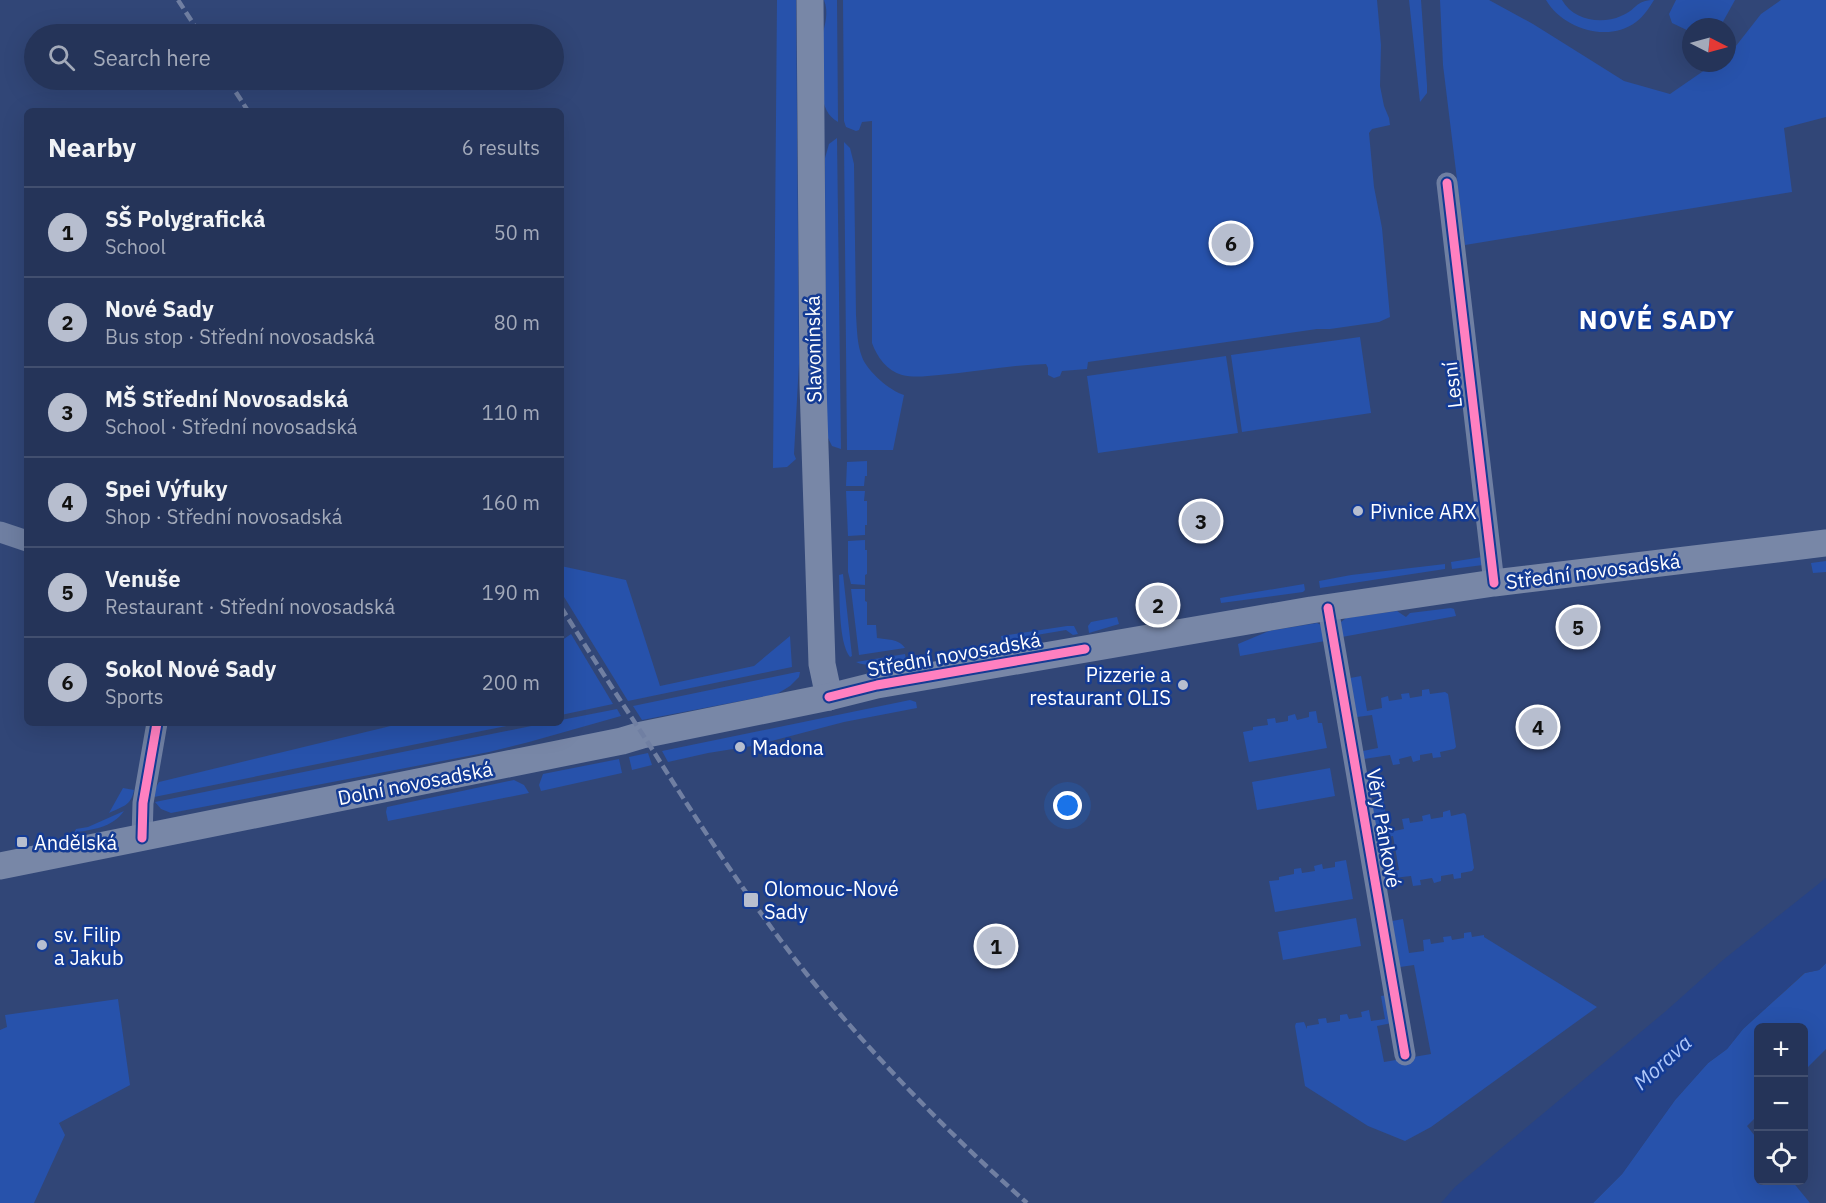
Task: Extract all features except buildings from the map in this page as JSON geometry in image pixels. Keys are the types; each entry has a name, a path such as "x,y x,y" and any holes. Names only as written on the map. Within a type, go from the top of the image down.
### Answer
{"main road":[{"name":"Slavonínská","path":"810,0 815,457 822,664 829,697"},
{"name":"Střední novosadská","path":"829,697 888,683 1328,608 1494,583 1826,543"},
{"name":"Dolní novosadská","path":"0,866 559,754 829,697"}],"street":[{"name":"Lesní","path":"1447,183 1494,583"},
{"path":"0,532 24,540"},
{"name":"Věry Pánkové","path":"1328,608 1405,1055"},
{"path":"142,838 143,803 156,726"}],"shaded area":[{"path":"777,0 796,0 799,363 794,454 796,459 787,467 773,468"},
{"path":"824,0 837,0 838,122 827,110 822,94 821,43 826,14"},
{"path":"843,0 1377,0 1381,45 1380,86 1390,125 1372,129 1369,133 1374,187 1382,228 1390,317 1379,322 1088,362 1087,369 1062,371 1060,376 1054,378 1048,375 1046,364 920,376 897,373 887,367 872,343 872,121 862,122 859,130 856,131 846,127 844,121"},
{"path":"1409,0 1421,0 1427,93 1420,102"},
{"path":"1440,0 1489,0 1533,24 1624,81 1670,94 1702,72 1736,72 1736,46 1761,14 1781,0 1826,0 1826,117 1784,128 1792,192 1465,245 1443,65"},
{"path":"1546,0 1562,0 1567,7 1580,16 1605,20 1626,14 1639,3 1654,0 1636,22 1613,32 1600,32 1587,30 1563,19"},
{"path":"1676,0 1735,0 1725,18 1682,18 1682,28 1672,23 1669,14"},
{"path":"837,138 841,449 832,446 826,434 825,158 829,144"},
{"path":"844,142 850,148 854,164 856,315 859,347 862,357 874,374 892,389 904,395 893,450 847,450"},
{"path":"1360,337 1371,413 1242,432 1231,355"},
{"path":"1226,356 1238,433 1098,453 1087,376"},
{"path":"867,461 864,486 846,486 847,462"},
{"path":"846,491 865,491 867,525 865,525 865,535 848,536"},
{"path":"865,540 867,574 865,585 851,584 848,572 848,541"},
{"path":"1482,557 1483,565 1452,569 1451,562"},
{"path":"1826,561 1826,572 1813,573 1811,563"},
{"path":"1445,564 1445,569 1320,588 1319,581"},
{"path":"564,567 626,580 660,686 754,666 790,636 792,667 628,701 564,597"},
{"path":"843,574 852,656 850,657 843,641 840,618 839,575"},
{"path":"1304,584 1303,592 1221,603 1220,598"},
{"path":"851,589 865,589 867,625 876,625 877,638 896,641 905,648 859,655"},
{"path":"1454,609 1456,616 1342,637 1341,622 1346,618 1397,611 1406,617 1410,613"},
{"path":"1117,617 1119,624 1089,633 1088,626 1091,622"},
{"path":"1317,623 1321,625 1325,641 1240,656 1238,644 1269,631"},
{"path":"1074,626 1078,634 1073,635 1066,630 1002,641 1001,636"},
{"path":"571,634 613,704 564,714 564,639"},
{"path":"905,654 906,659 881,664 868,665 856,662"},
{"path":"800,672 799,677 777,694 642,720 633,706"},
{"path":"1361,676 1367,711 1382,708 1381,698 1388,696 1389,701 1402,699 1401,694 1409,693 1410,698 1422,696 1422,690 1429,689 1430,694 1445,692 1448,694 1456,747 1440,752 1441,757 1433,758 1432,753 1420,755 1420,760 1413,762 1411,756 1399,759 1400,764 1393,765 1390,755 1364,759 1363,751 1378,748 1372,715 1357,717 1350,678"},
{"path":"910,700 916,702 917,708 844,722 752,746 668,762 662,751"},
{"path":"617,709 621,716 489,752 171,813 161,809 155,802 531,726 564,726 564,719"},
{"path":"1316,711 1318,723 1322,723 1327,748 1249,762 1243,732 1253,730 1253,727 1268,725 1267,719 1275,718 1276,723 1288,721 1288,716 1295,714 1297,720 1309,717 1309,712"},
{"path":"391,726 506,726 154,797 154,791 159,782"},
{"path":"648,753 652,765 632,770 629,757"},
{"path":"619,759 622,773 541,791 539,785 543,774"},
{"path":"1330,768 1335,796 1257,810 1252,782"},
{"path":"514,780 524,785 529,793 388,821 387,807"},
{"path":"123,788 134,790 131,799 126,805 109,813"},
{"path":"1383,799 1389,832 1404,829 1402,819 1409,818 1410,823 1423,821 1422,816 1430,814 1431,819 1443,817 1443,812 1450,810 1451,816 1464,813 1474,868 1472,871 1461,873 1461,878 1454,879 1453,874 1441,876 1441,881 1434,883 1432,878 1420,880 1421,885 1413,886 1411,876 1385,879 1384,873 1399,870 1393,836 1378,839 1371,801"},
{"path":"124,811 108,824 74,833 76,829 88,827"},
{"path":"1346,860 1353,899 1275,912 1269,881 1294,874 1294,869 1301,868 1302,873 1315,871 1314,866 1322,864 1323,869 1335,867 1335,862"},
{"path":"1356,918 1361,946 1283,960 1278,932"},
{"path":"1403,919 1409,953 1424,951 1423,940 1430,939 1431,944 1444,942 1443,937 1451,936 1452,940 1464,938 1464,933 1471,932 1472,937 1484,935 1597,1007 1431,1127 1405,1141 1368,1126 1305,1086 1295,1026 1296,1023 1304,1022 1307,1029 1307,1026 1319,1024 1318,1019 1326,1018 1327,1023 1340,1021 1340,1015 1347,1014 1349,1019 1362,1017 1361,1012 1369,1010 1371,1021 1385,1019 1381,996 1387,995 1392,1023 1377,1026 1384,1062 1431,1054 1414,965 1400,967 1392,921"},
{"path":"1826,963 1826,1049 1808,1067 1808,1023 1754,1023 1754,1119 1747,1126 1754,1135 1754,1185 1795,1185 1810,1203 1593,1203 1622,1174 1675,1100 1708,1063 1727,1049 1743,1029 1805,973 1819,970"},
{"path":"118,999 130,1085 59,1123 65,1135 34,1203 0,1203 0,1030 7,1027 5,1015"}],"water":[{"name":"Morava","path":"1826,878 1826,963 1819,970 1804,973 1743,1029 1727,1049 1708,1063 1675,1100 1622,1174 1593,1203 1441,1203 1455,1187 1666,1011 1723,960"}],"railway":[{"path":"178,0 194,24"},
{"path":"234,90 246,108"},
{"path":"564,612 725,862 809,977 860,1037 914,1094 969,1150 1027,1203"}],"cycle path":[{"path":"1447,183 1494,583"},
{"path":"1328,608 1405,1055"},
{"path":"829,697 877,685 1085,649"},
{"path":"142,838 143,803 156,726"}],"place":[{"name":"Sokol Nové Sady","path":"1231,243"},
{"name":"Pivnice ARX","path":"1358,511"},
{"name":"MŠ Střední Novosadská","path":"1201,521"},
{"name":"Nové Sady","path":"1158,605"},
{"name":"Venuše","path":"1578,627"},
{"name":"Pizzerie a restaurant OLIS","path":"1183,685"},
{"name":"Spei Výfuky","path":"1538,727"},
{"name":"Madona","path":"740,747"},
{"name":"Andělská","path":"22,842"},
{"name":"Olomouc-Nové Sady","path":"751,900"},
{"name":"sv. Filip a Jakub","path":"42,945"},
{"name":"SŠ Polygrafická","path":"996,946"}],"district":[{"name":"NOVÉ SADY","path":"1657,319"}]}
